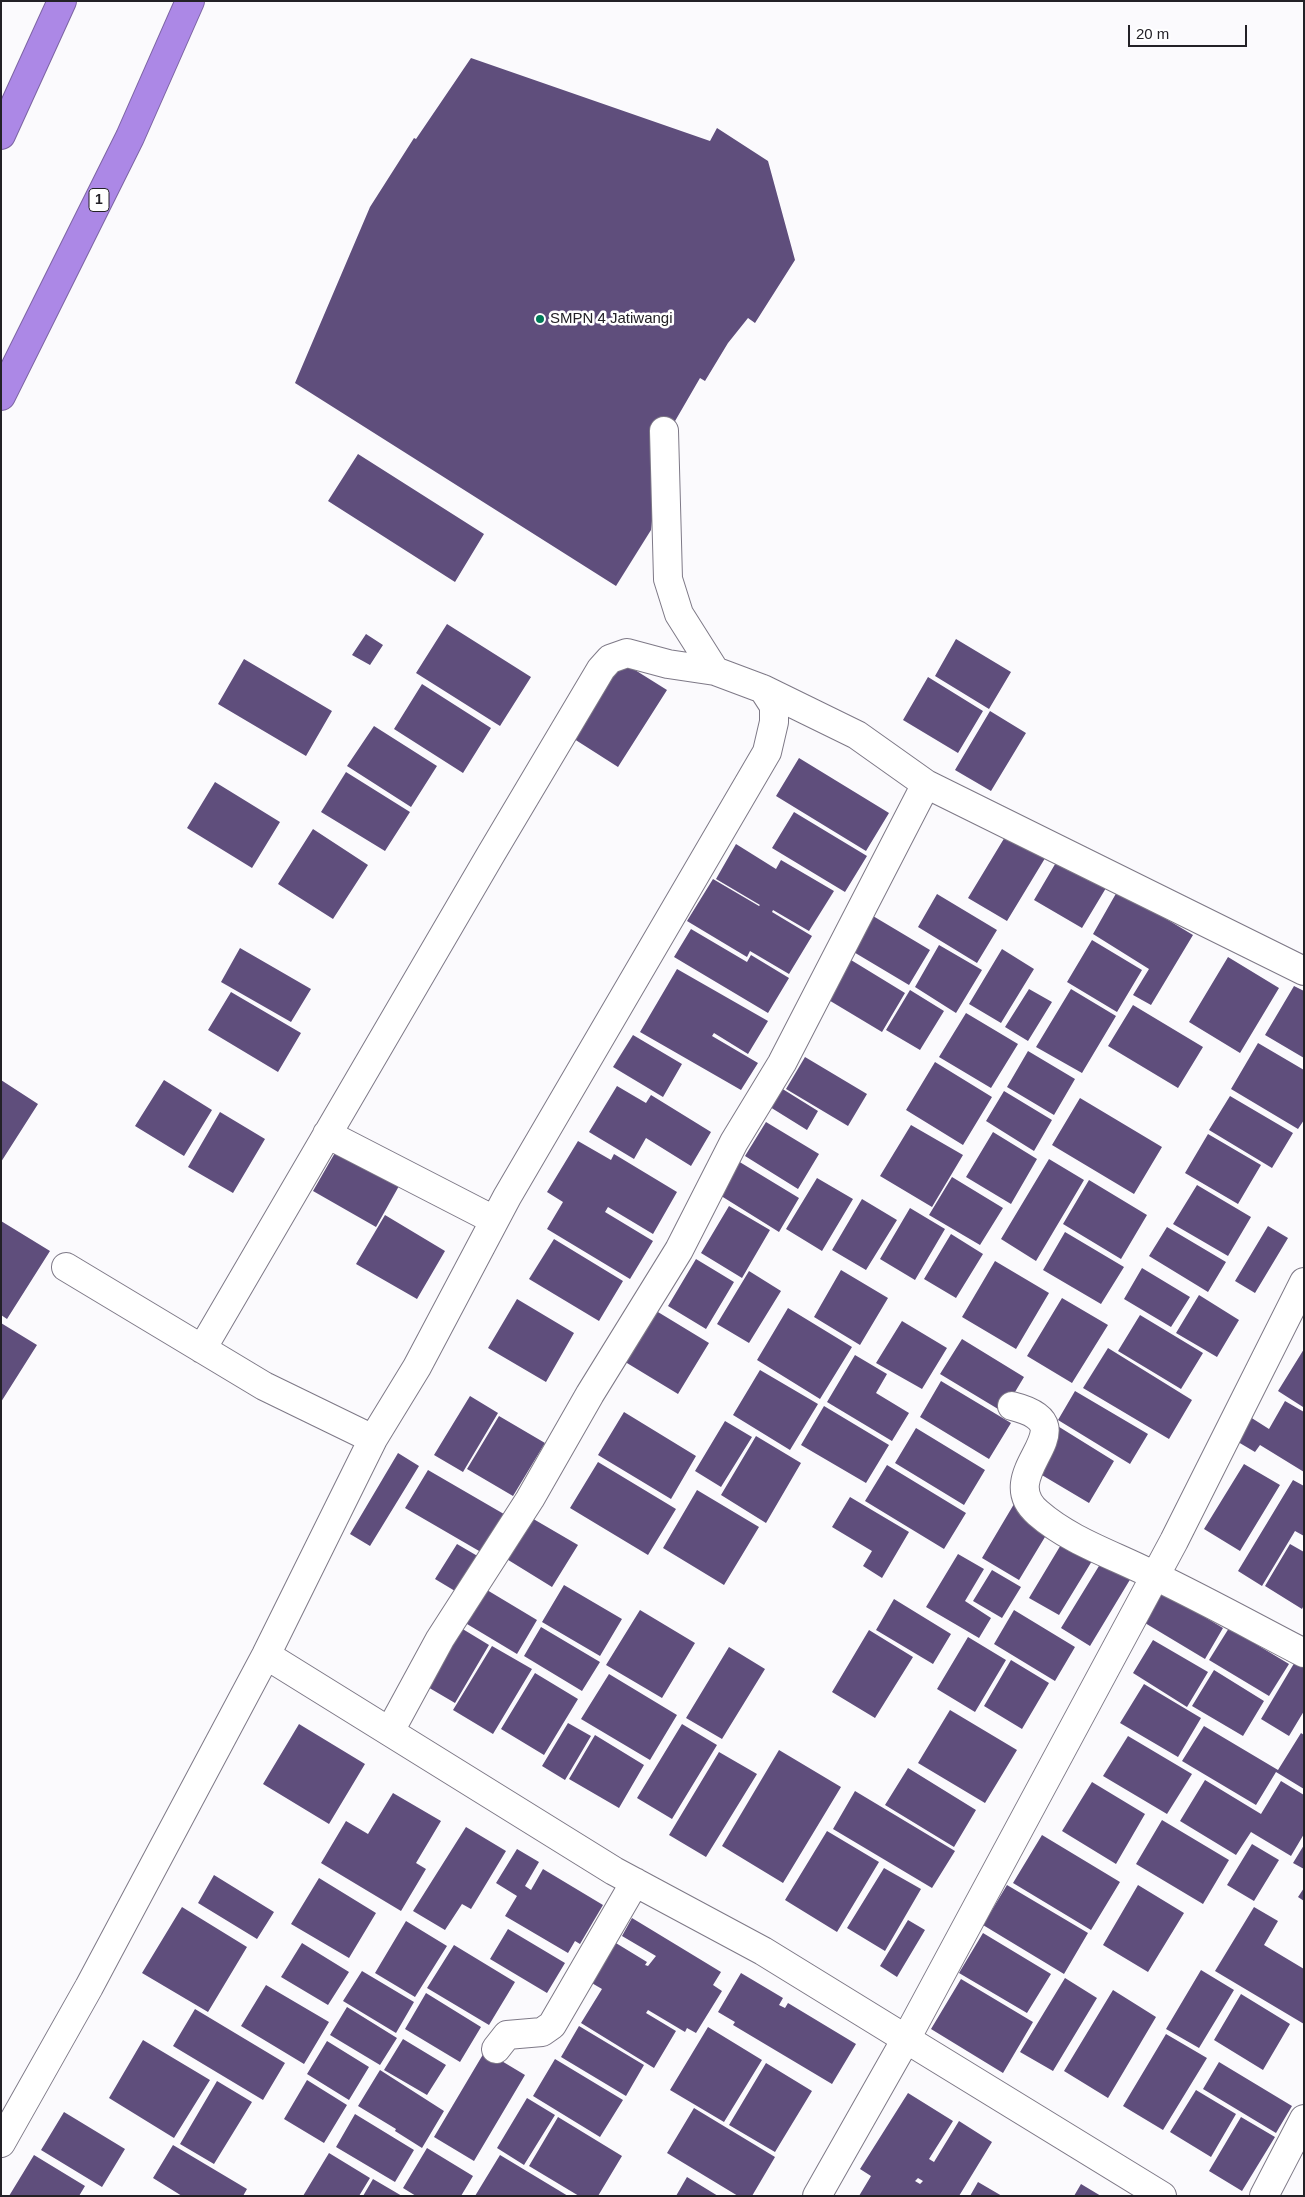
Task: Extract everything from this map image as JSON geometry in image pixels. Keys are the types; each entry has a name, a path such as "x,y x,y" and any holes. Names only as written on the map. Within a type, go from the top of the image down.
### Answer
{"highway":[{"path":"1,135 62,1"},
{"name":"1","path":"1,396 130,137 190,1"}],"street":[{"path":"664,431 668,579 679,614 715,671"},
{"path":"202,1349 491,854 606,664 618,655 626,652 668,664 715,671 763,689 857,735 926,784 1304,970"},
{"path":"1,2143 89,1988 266,1655 373,1439 417,1367 494,1220 767,752 774,722 774,706 763,689"},
{"path":"390,1731 440,1639 530,1499 590,1394 679,1250 734,1142 782,1063 926,784"},
{"path":"327,1134 494,1220"},
{"path":"66,1267 264,1386 373,1439"},
{"path":"817,2196 906,2039 1155,1575 1304,1282"},
{"path":"1012,1406 1031,1412 1045,1424 1046,1430 1042,1442 1025,1478 1025,1496 1037,1513 1108,1554 1155,1575 1304,1653"},
{"path":"266,1655 614,1871 763,1951 1162,2196"},
{"path":"496,2049 507,2035 542,2032 552,2025 635,1882"},
{"path":"1264,2196 1304,2119"}],"building":[{"name":"SMPN 4 Jatiwangi","path":"471,58 710,141 717,128 768,161 795,260 755,323 748,318 728,343 705,381 700,378 660,447 651,530 616,586 295,383 370,207 414,138 416,139"},
{"path":"358,454 484,534 455,582 328,501"},
{"path":"447,624 531,677 500,726 416,673"},
{"path":"366,634 383,645 370,665 352,655"},
{"path":"956,639 1011,672 989,709 935,676"},
{"path":"244,659 332,711 306,756 218,704"},
{"path":"619,660 667,690 618,767 571,737"},
{"path":"928,677 983,711 958,753 903,720"},
{"path":"422,684 491,728 463,773 394,729"},
{"path":"990,711 1026,733 991,791 955,770"},
{"path":"374,726 437,766 411,807 347,766"},
{"path":"799,758 889,813 866,851 776,796"},
{"path":"346,772 410,812 385,851 321,812"},
{"path":"215,782 280,822 252,868 187,828"},
{"path":"794,812 867,856 845,892 772,848"},
{"path":"1011,827 1050,850 1007,921 968,898"},
{"path":"313,829 368,865 333,919 278,884"},
{"path":"736,844 776,869 781,860 834,891 809,931 773,910 772,912 812,936 789,974 750,951 747,957 687,921 713,879 760,905 716,879"},
{"path":"1061,854 1109,883 1082,928 1034,900"},
{"path":"1118,890 1193,935 1151,1005 1133,995 1149,969 1093,934"},
{"path":"937,894 997,930 977,963 918,927"},
{"path":"873,916 930,950 909,985 852,951"},
{"path":"691,929 747,962 751,955 789,978 768,1013 674,957"},
{"path":"1092,940 1142,970 1117,1012 1067,982"},
{"path":"939,945 982,970 956,1013 915,987"},
{"path":"240,948 311,989 291,1022 221,982"},
{"path":"1002,949 1034,969 1001,1023 969,1004"},
{"path":"1228,957 1279,988 1240,1053 1189,1022"},
{"path":"851,960 905,993 882,1032 827,999"},
{"path":"677,969 768,1021 748,1054 714,1033 712,1036 758,1063 741,1090 640,1032"},
{"path":"1294,986 1304,991 1304,1058 1265,1035"},
{"path":"1029,989 1052,1002 1028,1041 1005,1027"},
{"path":"1071,989 1116,1016 1082,1073 1036,1047"},
{"path":"910,990 944,1011 920,1050 886,1030"},
{"path":"231,992 301,1033 278,1072 208,1030"},
{"path":"1133,1005 1203,1047 1178,1088 1108,1046"},
{"path":"966,1013 1018,1044 991,1088 939,1057"},
{"path":"633,1035 682,1064 663,1097 613,1067"},
{"path":"1258,1043 1304,1070 1304,1120 1298,1129 1231,1089"},
{"path":"1028,1051 1075,1079 1054,1115 1007,1087"},
{"path":"805,1057 867,1094 848,1126 786,1089"},
{"path":"935,1062 992,1097 963,1145 906,1110"},
{"path":"1,1080 38,1104 1,1162"},
{"path":"164,1080 212,1110 184,1156 135,1126"},
{"path":"617,1086 646,1103 651,1095 711,1132 691,1166 646,1138 634,1159 589,1132"},
{"path":"781,1088 818,1111 807,1130 770,1107"},
{"path":"1004,1091 1052,1120 1034,1151 986,1121"},
{"path":"1230,1096 1293,1133 1272,1168 1209,1130"},
{"path":"1080,1098 1162,1147 1134,1194 1052,1145"},
{"path":"220,1112 265,1139 233,1193 188,1167"},
{"path":"766,1122 819,1154 798,1189 745,1156"},
{"path":"911,1125 963,1155 932,1207 880,1176"},
{"path":"993,1132 1037,1159 1011,1204 966,1177"},
{"path":"1208,1134 1261,1165 1238,1204 1185,1173"},
{"path":"578,1141 611,1160 614,1154 677,1192 653,1234 608,1207 605,1212 653,1241 630,1279 547,1229 563,1202 547,1192"},
{"path":"336,1151 399,1186 376,1227 313,1191"},
{"path":"1049,1159 1084,1180 1036,1261 1001,1239"},
{"path":"738,1161 799,1198 779,1232 718,1194"},
{"path":"952,1177 1003,1208 980,1245 929,1215"},
{"path":"817,1178 853,1199 822,1251 786,1229"},
{"path":"1089,1180 1147,1215 1121,1259 1063,1224"},
{"path":"1197,1185 1251,1217 1228,1256 1173,1224"},
{"path":"862,1199 897,1220 866,1270 832,1250"},
{"path":"729,1206 770,1230 742,1278 701,1253"},
{"path":"910,1208 945,1229 915,1280 880,1259"},
{"path":"385,1215 445,1251 417,1299 356,1264"},
{"path":"1,1221 50,1251 7,1319 1,1315"},
{"path":"1268,1226 1288,1238 1255,1293 1235,1281"},
{"path":"1167,1227 1226,1262 1208,1292 1149,1256"},
{"path":"1065,1232 1124,1267 1101,1304 1043,1270"},
{"path":"951,1234 983,1254 956,1298 924,1279"},
{"path":"554,1239 623,1281 599,1321 529,1279"},
{"path":"696,1259 734,1282 706,1329 668,1306"},
{"path":"995,1261 1049,1293 1016,1349 962,1317"},
{"path":"1142,1268 1190,1297 1171,1327 1124,1299"},
{"path":"841,1270 888,1298 860,1345 814,1317"},
{"path":"749,1271 781,1291 749,1343 717,1324"},
{"path":"1199,1295 1239,1320 1217,1357 1176,1333"},
{"path":"1062,1298 1108,1325 1072,1383 1027,1356"},
{"path":"517,1299 574,1333 546,1382 488,1348"},
{"path":"788,1308 852,1347 820,1399 757,1360"},
{"path":"653,1309 709,1343 678,1394 622,1360"},
{"path":"1140,1315 1203,1353 1181,1389 1118,1351"},
{"path":"902,1321 947,1348 922,1389 876,1363"},
{"path":"1,1323 37,1345 1,1402"},
{"path":"962,1339 1024,1377 1003,1412 940,1374"},
{"path":"1108,1348 1192,1400 1169,1439 1083,1388"},
{"path":"1304,1349 1304,1406 1303,1407 1278,1391"},
{"path":"855,1355 887,1374 876,1393 909,1413 892,1441 827,1402"},
{"path":"760,1370 818,1404 790,1450 733,1415"},
{"path":"941,1381 1011,1423 989,1459 920,1417"},
{"path":"1075,1391 1148,1434 1130,1464 1058,1420"},
{"path":"470,1396 498,1413 463,1472 434,1455"},
{"path":"1285,1401 1304,1412 1304,1472 1260,1445 1255,1452 1233,1439 1247,1415 1269,1429"},
{"path":"824,1406 889,1445 866,1483 801,1445"},
{"path":"624,1412 696,1456 671,1499 598,1455"},
{"path":"499,1416 545,1443 513,1496 467,1469"},
{"path":"725,1421 752,1437 721,1487 695,1471"},
{"path":"1056,1425 1114,1461 1089,1503 1030,1468"},
{"path":"916,1428 985,1470 964,1505 895,1463"},
{"path":"756,1436 801,1463 766,1523 721,1495"},
{"path":"398,1453 419,1466 370,1546 350,1534"},
{"path":"598,1462 676,1509 648,1555 570,1508"},
{"path":"1244,1464 1280,1485 1240,1551 1204,1529"},
{"path":"887,1465 966,1513 944,1549 865,1501"},
{"path":"428,1470 509,1517 486,1555 405,1508"},
{"path":"1293,1480 1304,1486 1304,1536 1295,1531 1262,1586 1238,1571"},
{"path":"697,1490 759,1527 724,1585 663,1548"},
{"path":"850,1497 909,1532 882,1578 863,1566 872,1551 832,1527"},
{"path":"1014,1504 1051,1527 1019,1580 982,1558"},
{"path":"530,1517 578,1545 552,1587 505,1558"},
{"path":"1062,1543 1092,1561 1059,1615 1029,1598"},
{"path":"457,1544 486,1561 465,1597 435,1579"},
{"path":"1290,1544 1304,1552 1304,1605 1302,1609 1265,1586"},
{"path":"958,1554 984,1569 965,1601 991,1618 979,1638 926,1607"},
{"path":"1102,1561 1131,1578 1090,1646 1061,1628"},
{"path":"992,1570 1021,1587 1002,1618 973,1601"},
{"path":"564,1585 622,1619 600,1656 542,1622"},
{"path":"482,1587 537,1620 517,1654 462,1621"},
{"path":"1163,1592 1223,1628 1205,1659 1145,1623"},
{"path":"894,1599 951,1634 933,1664 876,1630"},
{"path":"640,1610 695,1643 662,1698 606,1665"},
{"path":"1014,1610 1075,1647 1055,1681 994,1644"},
{"path":"541,1627 600,1662 582,1691 524,1656"},
{"path":"461,1628 489,1645 455,1703 426,1686"},
{"path":"1229,1628 1289,1664 1269,1696 1209,1660"},
{"path":"869,1630 913,1657 875,1718 832,1692"},
{"path":"968,1637 1006,1660 975,1712 937,1689"},
{"path":"1153,1640 1208,1672 1187,1707 1133,1673"},
{"path":"492,1646 532,1669 493,1734 453,1710"},
{"path":"729,1647 765,1669 722,1739 686,1718"},
{"path":"1299,1655 1304,1658 1304,1711 1289,1736 1261,1719"},
{"path":"1011,1660 1049,1683 1022,1729 984,1706"},
{"path":"1214,1670 1264,1701 1243,1736 1192,1706"},
{"path":"535,1673 578,1699 544,1755 501,1729"},
{"path":"609,1674 677,1715 650,1760 581,1719"},
{"path":"1144,1684 1201,1718 1178,1757 1120,1723"},
{"path":"950,1710 1017,1750 985,1803 918,1763"},
{"path":"568,1723 591,1736 565,1780 542,1766"},
{"path":"299,1724 365,1764 329,1824 263,1784"},
{"path":"682,1724 717,1745 672,1819 637,1798"},
{"path":"1204,1726 1278,1770 1301,1733 1304,1735 1304,1789 1276,1772 1256,1805 1182,1761"},
{"path":"595,1735 644,1765 619,1808 569,1779"},
{"path":"1128,1736 1192,1774 1167,1814 1103,1776"},
{"path":"779,1750 841,1787 783,1883 722,1846"},
{"path":"719,1752 757,1774 706,1857 669,1835"},
{"path":"908,1768 976,1810 954,1847 885,1805"},
{"path":"1205,1780 1261,1814 1281,1781 1304,1795 1304,1834 1291,1856 1251,1832 1236,1855 1180,1821"},
{"path":"1092,1782 1145,1814 1116,1864 1062,1831"},
{"path":"855,1791 955,1851 932,1888 833,1829"},
{"path":"393,1793 441,1821 416,1863 426,1869 401,1911 321,1863 346,1821 368,1834"},
{"path":"1162,1820 1229,1860 1203,1904 1136,1864"},
{"path":"466,1827 506,1851 471,1909 462,1904 445,1930 413,1911"},
{"path":"827,1831 879,1862 837,1932 785,1900"},
{"path":"1042,1835 1120,1882 1091,1930 1013,1883"},
{"path":"1252,1844 1279,1860 1254,1901 1227,1885"},
{"path":"1304,1845 1304,1869 1293,1863"},
{"path":"517,1849 539,1862 525,1886 531,1890 543,1869 603,1905 580,1944 575,1941 568,1953 505,1916 517,1896 496,1883"},
{"path":"884,1868 921,1889 885,1951 847,1928"},
{"path":"214,1875 274,1912 257,1939 198,1903"},
{"path":"319,1878 376,1913 349,1958 291,1924"},
{"path":"1007,1885 1088,1933 1064,1974 983,1925"},
{"path":"1138,1885 1184,1913 1148,1972 1103,1945"},
{"path":"1304,1888 1304,1901 1298,1897"},
{"path":"182,1907 247,1947 208,2012 142,1973"},
{"path":"1254,1907 1278,1921 1264,1945 1304,1969 1304,2024 1215,1971"},
{"path":"632,1918 721,1972 713,1985 722,1991 696,2033 687,2028 685,2032 648,2010 646,2013 676,2031 654,2068 581,2023 602,1989 590,1982 606,1937 647,1962 645,1965 648,1966 656,1956 622,1936"},
{"path":"908,1920 925,1930 897,1977 880,1966"},
{"path":"406,1921 447,1946 415,1997 375,1973"},
{"path":"508,1929 565,1963 547,1993 490,1959"},
{"path":"983,1933 1051,1974 1027,2013 959,1973"},
{"path":"302,1943 349,1972 328,2005 281,1977"},
{"path":"454,1945 515,1982 489,2025 427,1988"},
{"path":"1201,1970 1234,1990 1199,2048 1166,2029"},
{"path":"362,1971 414,2002 396,2033 343,2001"},
{"path":"741,1973 783,1998 779,2005 785,2008 788,2003 856,2044 832,2084 733,2025 735,2022 718,2012"},
{"path":"1065,1978 1097,1998 1053,2071 1020,2052"},
{"path":"961,1979 1033,2022 1003,2073 931,2029"},
{"path":"266,1985 329,2022 304,2064 241,2026"},
{"path":"1113,1990 1156,2017 1108,2098 1064,2071"},
{"path":"426,1993 481,2027 460,2062 405,2029"},
{"path":"1241,1994 1290,2024 1263,2070 1214,2040"},
{"path":"347,2007 397,2038 380,2065 330,2035"},
{"path":"195,2009 285,2063 263,2100 173,2046"},
{"path":"579,2026 644,2065 626,2096 561,2057"},
{"path":"708,2027 762,2060 724,2122 670,2090"},
{"path":"1166,2034 1207,2058 1163,2130 1123,2106"},
{"path":"403,2039 446,2065 427,2095 384,2070"},
{"path":"143,2040 210,2080 174,2138 109,2098"},
{"path":"327,2041 369,2067 349,2100 307,2074"},
{"path":"485,2051 525,2075 474,2161 434,2137"},
{"path":"555,2059 623,2100 600,2137 533,2096"},
{"path":"1219,2062 1292,2106 1276,2133 1203,2089"},
{"path":"766,2063 812,2091 775,2152 729,2125"},
{"path":"380,2070 444,2111 422,2148 395,2131 396,2129 358,2106"},
{"path":"307,2080 347,2105 324,2143 284,2119"},
{"path":"217,2081 252,2102 214,2164 180,2144"},
{"path":"1196,2090 1236,2114 1211,2157 1170,2132"},
{"path":"908,2093 953,2121 929,2159 934,2162 959,2121 992,2142 959,2196 859,2196 871,2176 860,2169","holes":["918,2178 923,2181 920,2184 915,2181"]},
{"path":"527,2098 555,2115 524,2165 497,2148"},
{"path":"694,2108 775,2157 752,2196 738,2196 667,2153"},
{"path":"64,2112 125,2149 102,2187 41,2150"},
{"path":"355,2114 414,2150 395,2182 336,2147"},
{"path":"558,2117 622,2156 598,2196 579,2196 529,2166"},
{"path":"1241,2117 1275,2137 1242,2191 1209,2171"},
{"path":"173,2145 247,2189 243,2196 182,2196 153,2178"},
{"path":"427,2148 473,2176 461,2196 416,2196 403,2188"},
{"path":"329,2153 370,2178 359,2196 303,2196"},
{"path":"34,2155 85,2186 79,2196 9,2196"},
{"path":"500,2155 568,2196 475,2196"},
{"path":"687,2177 718,2196 676,2196"},
{"path":"373,2179 402,2196 363,2196"},
{"path":"978,2182 1002,2196 970,2196"},
{"path":"1081,2184 1101,2196 1074,2196"}],"place":[{"name":"SMPN 4 Jatiwangi","path":"540,319"}]}
